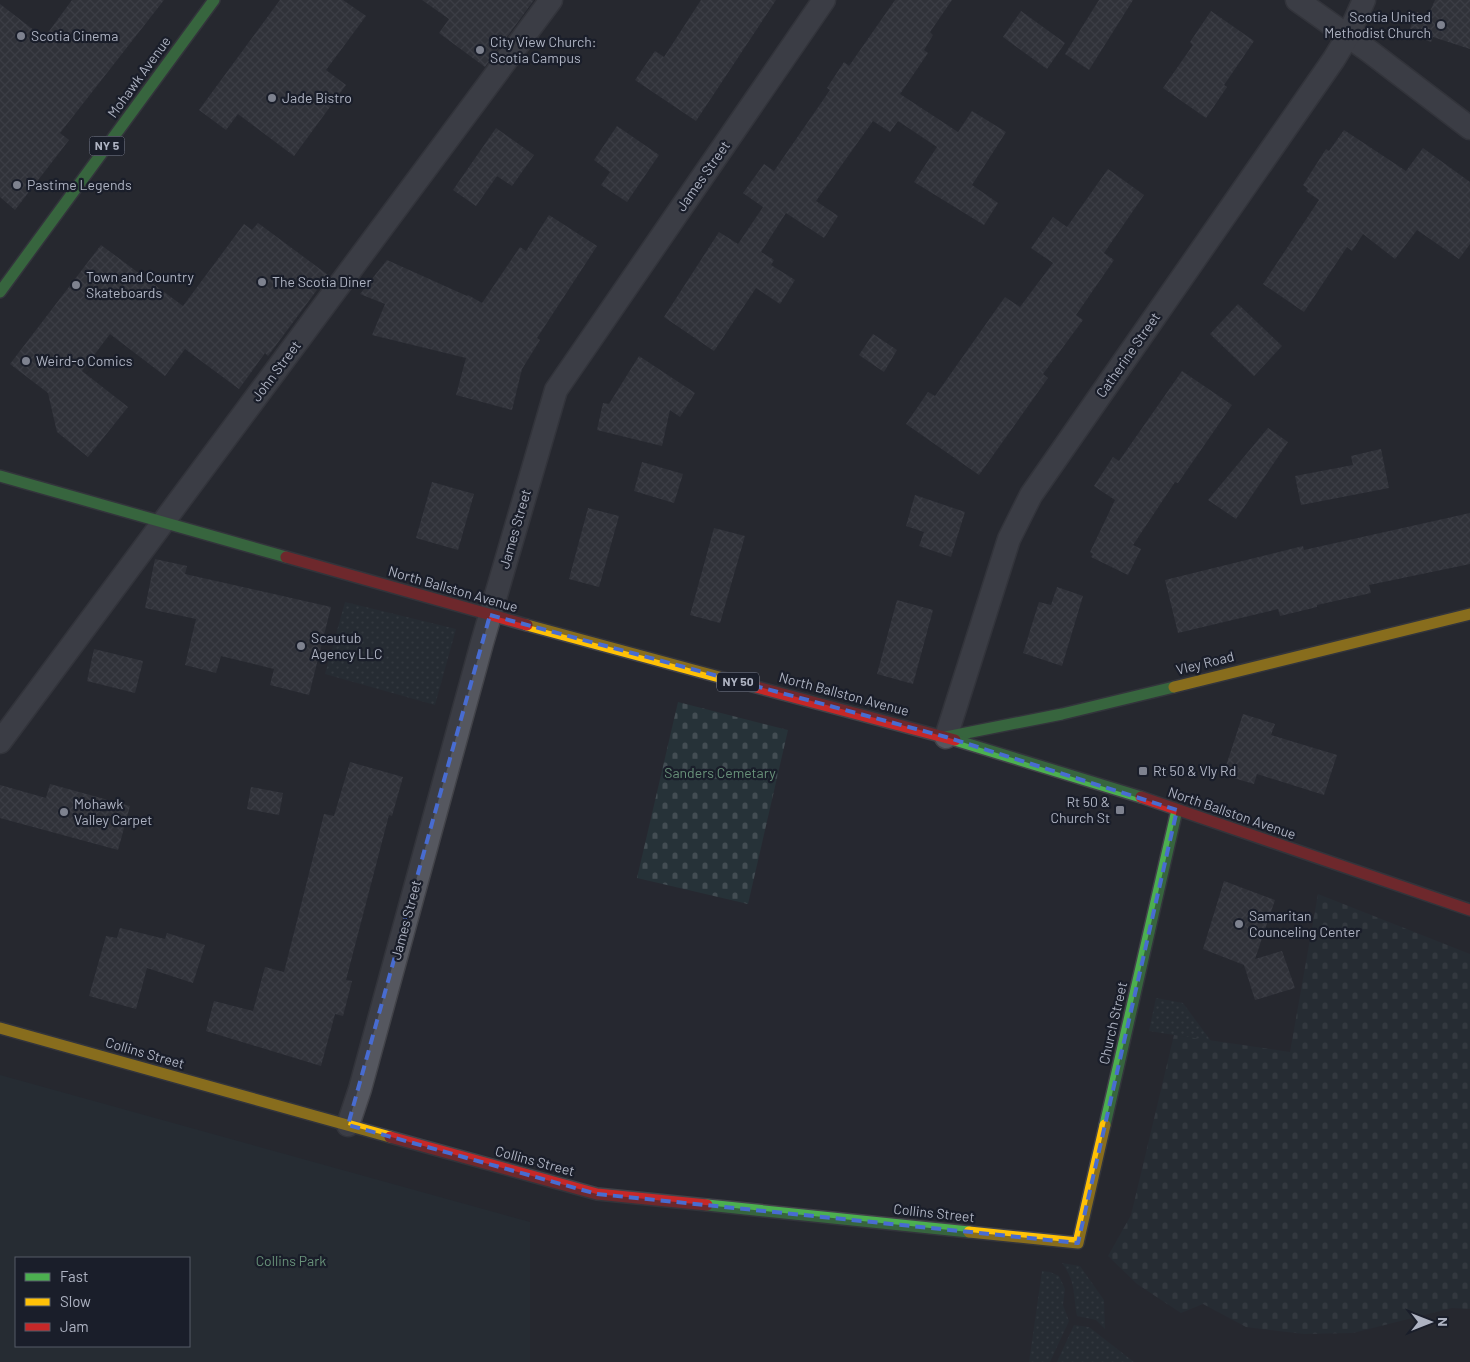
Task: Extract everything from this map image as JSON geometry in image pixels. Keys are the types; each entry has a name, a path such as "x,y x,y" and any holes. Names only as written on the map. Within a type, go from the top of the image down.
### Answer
{"street":[{"name":"Mohawk Avenue","path":"0,292 214,0"},
{"name":"John Street","path":"0,742 551,0"},
{"name":"James Street","path":"348,1125 363,1080 490,615 556,390 824,0"},
{"path":"1298,0 1470,128"},
{"name":"Catherine Street","path":"946,737 1009,539 1031,495 1348,36 1364,0"},
{"name":"North Ballston Avenue","path":"0,476 490,615 946,737 1148,799 1470,910"},
{"name":"Vley Road","path":"946,737 1062,714 1470,614"},
{"name":"Church Street","path":"1078,1243 1177,810"},
{"name":"Collins Street","path":"0,1028 597,1194 1078,1243"}],"highlighted area":[{"path":"490,615 946,737 1177,810 1078,1243 597,1194 348,1125"}],"green space":[{"path":"345,602 456,629 435,705 325,674"},
{"name":"Sanders Cemetary","path":"678,702 788,730 748,904 637,878"},
{"path":"1318,894 1470,954 1470,1309 1452,1308 1353,1333 1304,1334 1246,1327 1203,1304 1181,1313 1137,1284 1108,1256 1131,1215 1174,1035 1290,1052"},
{"path":"1156,998 1183,1003 1211,1041 1149,1031"},
{"name":"Collins Park","path":"0,1075 530,1222 530,1362 0,1362"},
{"path":"1062,1263 1080,1266 1104,1300 1105,1329 1096,1320 1077,1316 1072,1282"},
{"path":"1042,1271 1059,1276 1065,1289 1063,1305 1069,1321 1050,1362 1029,1362"},
{"path":"1074,1325 1089,1327 1134,1362 1057,1362"}],"building":[{"path":"72,0 164,0 60,133 69,140 15,210 0,197 0,4 44,38"},
{"name":"Jade Bistro","path":"280,0 343,0 366,16 326,70 346,85 294,156 238,114 226,130 199,110"},
{"name":"City View Church: Scotia Campus","path":"422,0 534,0 485,67 439,33 449,19"},
{"path":"701,0 776,0 696,121 635,80 655,51 664,57"},
{"path":"895,0 952,0 930,32 933,35 924,50 928,53 900,94 958,132 972,111 1006,132 972,185 998,203 984,225 914,182 937,147 898,121 890,132 873,121 816,201 838,216 824,238 786,213 761,252 774,260 771,265 795,280 780,304 756,288 714,351 664,317 719,232 738,244 763,207 743,193 764,164 774,171 830,90 827,88 844,62 849,66"},
{"path":"1099,0 1133,0 1089,70 1065,54"},
{"name":"Scotia United Methodist Church","path":"1435,0 1470,0 1470,49 1433,37 1431,42 1408,33 1417,12 1428,16"},
{"path":"1021,11 1065,43 1047,69 1003,37"},
{"path":"1211,11 1254,41 1224,85 1227,87 1206,118 1163,88 1193,45 1190,42"},
{"path":"617,126 659,155 627,202 601,185 610,172 594,160"},
{"path":"496,128 534,155 512,186 497,176 476,206 453,190"},
{"path":"1344,130 1406,171 1423,148 1470,182 1470,244 1459,259 1417,230 1395,259 1363,234 1352,251 1347,247 1304,312 1263,284 1319,200 1306,191 1308,189 1303,185 1326,149 1329,151"},
{"path":"1108,169 1144,195 1104,253 1114,260 1076,315 1083,320 1043,374 1048,378 979,475 906,424 928,392 935,396 1005,297 1020,307 1053,263 1031,248 1053,217 1067,227"},
{"path":"549,215 597,246 537,338 540,340 522,369 512,410 456,395 466,358 372,335 385,304 360,294 387,260 468,295 482,303 520,247 526,251"},
{"path":"258,223 328,275 268,356 265,353 239,389 185,349 165,376 110,334 82,371 128,407 88,457 57,432 48,393 10,364 101,245 183,306 244,224 252,230"},
{"path":"1238,304 1282,346 1254,376 1210,334"},
{"path":"873,334 897,350 884,372 859,355"},
{"path":"639,356 695,393 680,417 670,410 662,446 597,430 603,403 609,404"},
{"path":"1182,371 1232,405 1178,483 1175,482 1133,545 1141,549 1128,575 1091,557 1093,554 1090,552 1115,500 1094,486 1113,457 1119,461"},
{"path":"1268,428 1288,442 1236,519 1208,500"},
{"path":"1381,449 1389,488 1301,505 1295,476 1353,465 1351,456"},
{"path":"642,462 683,474 674,503 634,491"},
{"path":"432,482 474,494 458,550 416,538"},
{"path":"915,495 965,512 951,557 919,546 924,532 906,526"},
{"path":"588,508 619,516 599,587 569,579"},
{"path":"1470,513 1470,564 1369,585 1371,593 1317,605 1317,607 1280,616 1278,609 1178,633 1165,580 1303,546 1304,550"},
{"path":"714,528 745,536 720,623 690,615"},
{"path":"155,559 187,566 185,574 331,607 309,695 270,685 274,669 221,656 216,673 185,665 196,619 145,608"},
{"path":"1057,587 1083,596 1062,666 1023,653 1039,602 1051,605"},
{"path":"897,600 933,610 913,684 877,674"},
{"path":"94,649 143,661 135,693 87,681"},
{"path":"1243,714 1275,724 1271,735 1337,755 1324,795 1257,774 1254,784 1223,775"},
{"path":"350,762 403,777 392,816 389,815 346,980 352,981 343,1016 335,1014 321,1066 206,1031 214,1001 253,1011 265,967 284,972 324,814 334,816"},
{"name":"Mohawk Valley Carpet","path":"50,784 130,806 118,850 0,818 0,785 46,798"},
{"path":"251,787 283,793 279,815 247,809"},
{"name":"Samaritan Counceling Center","path":"1224,881 1275,900 1255,959 1282,951 1295,988 1255,1000 1244,965 1203,949"},
{"path":"120,928 165,939 167,933 205,945 193,983 147,968 136,1009 89,996 106,936 117,938"}],"traffic: fast":[{"path":"0,292 214,0"},
{"path":"0,476 286,557"},
{"path":"946,737 1062,714 1174,687"},
{"path":"955,740 1141,797"},
{"path":"1105,1125 1177,810"},
{"path":"707,1205 969,1232"}],"traffic: slow":[{"path":"1174,687 1470,614"},
{"path":"527,625 734,681"},
{"path":"0,1028 390,1137"},
{"path":"969,1232 1078,1243 1105,1125"}],"traffic: jam":[{"path":"286,557 527,625"},
{"path":"734,681 955,740"},
{"path":"1141,797 1470,910"},
{"path":"390,1137 597,1194 707,1205"}],"place":[{"name":"Scotia United Methodist Church","path":"1441,25"},
{"name":"Scotia Cinema","path":"21,36"},
{"name":"City View Church: Scotia Campus","path":"480,50"},
{"name":"Jade Bistro","path":"272,98"},
{"name":"Pastime Legends","path":"17,185"},
{"name":"The Scotia Diner","path":"262,282"},
{"name":"Town and Country Skateboards","path":"76,285"},
{"name":"Weird-o Comics","path":"26,361"},
{"name":"Scautub Agency LLC","path":"301,646"},
{"name":"Rt 50 & Vly Rd","path":"1143,771"},
{"name":"Rt 50 & Church St","path":"1120,810"},
{"name":"Mohawk Valley Carpet","path":"64,812"},
{"name":"Samaritan Counceling Center","path":"1239,924"}]}
